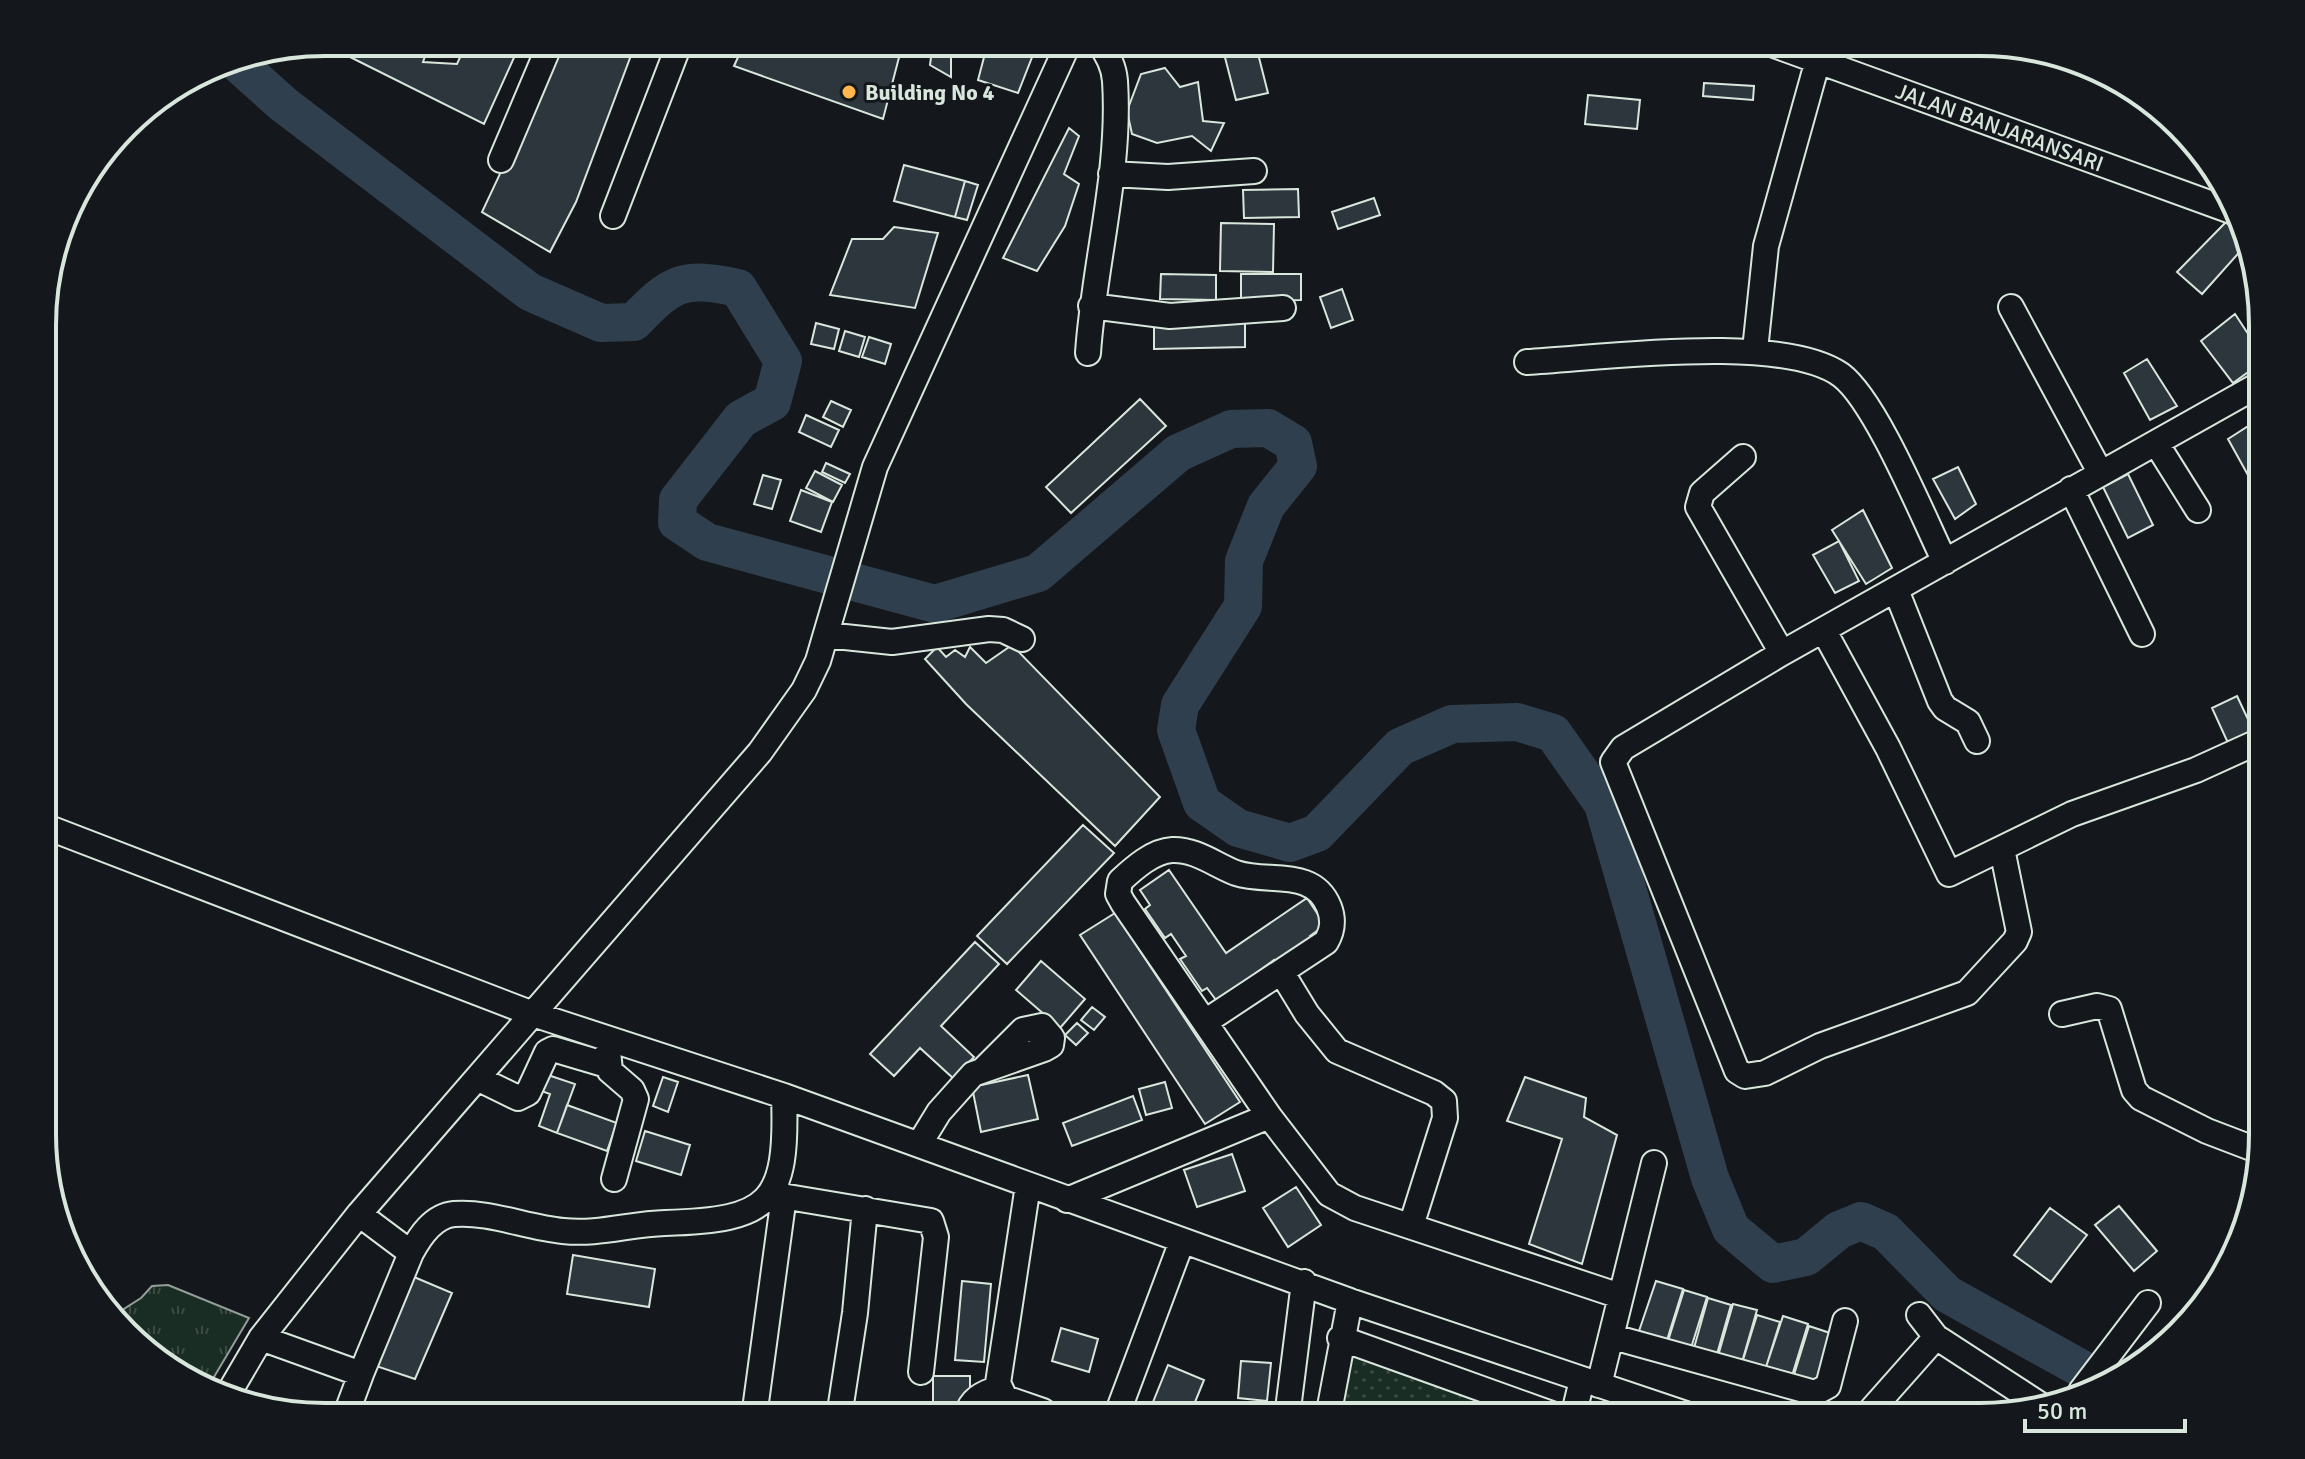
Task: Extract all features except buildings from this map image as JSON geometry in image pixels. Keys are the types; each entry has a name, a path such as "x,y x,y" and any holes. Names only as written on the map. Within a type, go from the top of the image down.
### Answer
{"street":[{"path":"1755,350 1766,246 1819,56"},
{"name":"JALAN BANJARANSARI","path":"1833,56 2221,207"},
{"path":"501,160 545,57"},
{"path":"613,216 674,57"},
{"path":"233,1386 261,1338 359,1214 760,752 804,690 826,635 875,467 1062,57"},
{"path":"1088,353 1091,306 1111,174 1115,78 1105,57"},
{"path":"1111,174 1168,177 1254,171"},
{"path":"1091,306 1170,316 1283,308"},
{"path":"2011,307 2100,472"},
{"path":"1527,362 1755,350 1816,363 1840,375 1853,387 1895,459 1945,562"},
{"path":"2002,849 2019,932 1976,987 1820,1046 1755,1077 1737,1071 1613,762 1623,748 1782,653 2248,391"},
{"path":"2156,443 2198,510"},
{"path":"1743,457 1697,502 1782,653"},
{"path":"2071,489 2142,634"},
{"path":"1896,590 1940,701 1945,708 1968,722 1977,741"},
{"path":"826,635 892,642 989,629 1003,630 1022,639"},
{"path":"1824,631 1888,748 1949,874 2072,814 2196,770 2248,746"},
{"path":"56,831 533,1014 613,1037 920,1143 1067,1200 1304,1282 1350,1301 1649,1402"},
{"path":"1205,1022 1326,942 1332,930 1328,904 1318,889 1307,882 1238,874 1189,851 1158,853 1120,881 1118,894 1205,1022 1269,1116 1329,1194 1355,1208 1620,1296"},
{"path":"1282,973 1307,1014 1337,1051 1434,1093 1444,1101 1445,1118 1411,1226"},
{"path":"2062,1014 2097,1006 2109,1009 2134,1090 2141,1098 2207,1131 2248,1147"},
{"path":"607,1065 613,1037"},
{"path":"479,1079 518,1098 528,1093 547,1052 553,1049 607,1065 632,1090 636,1099 614,1179"},
{"path":"920,1143 963,1083 984,1069"},
{"path":"755,1403 781,1167 784,1096"},
{"path":"1067,1200 1269,1116"},
{"path":"1580,1402 1613,1337 1620,1296 1654,1163"},
{"path":"1018,1403 1005,1398 999,1388 1028,1185"},
{"path":"350,1403 411,1253 430,1226 454,1214 590,1233 657,1223 717,1221 742,1216 777,1195 925,1217 934,1227 921,1372"},
{"path":"841,1403 855,1313 865,1209"},
{"path":"359,1214 411,1253"},
{"path":"1121,1403 1182,1241"},
{"path":"1289,1402 1304,1282"},
{"path":"1330,1402 1340,1338 1350,1301"},
{"path":"2090,1379 2148,1303"},
{"path":"1919,1315 1936,1337 2030,1398"},
{"path":"1613,1337 1815,1393 1828,1386 1845,1321"},
{"path":"1878,1402 1936,1337"},
{"path":"261,1338 361,1374"},
{"path":"1340,1338 1519,1402"},
{"path":"973,1403 980,1394 999,1388"}],"green space":[{"path":"168,1285 249,1318 213,1378 176,1358 122,1310 141,1298 152,1286"},
{"path":"1342,1345 1502,1402 1337,1402"}],"waterway":[{"path":"244,69 283,104 530,292 601,323 634,322 669,290 691,283 738,288 783,361 772,402 741,419 678,500 677,522 707,542 935,604 1038,573 1178,453 1231,429 1268,428 1293,443 1298,466 1266,506 1244,561 1243,606 1180,705 1176,730 1202,803 1238,828 1290,843 1317,833 1400,747 1452,724 1517,722 1553,733 1603,804 1710,1178 1731,1229 1773,1264 1806,1257 1839,1230 1861,1221 1886,1232 1947,1294 2095,1376"}],"place":[{"name":"Building No 4","path":"849,92"}]}
